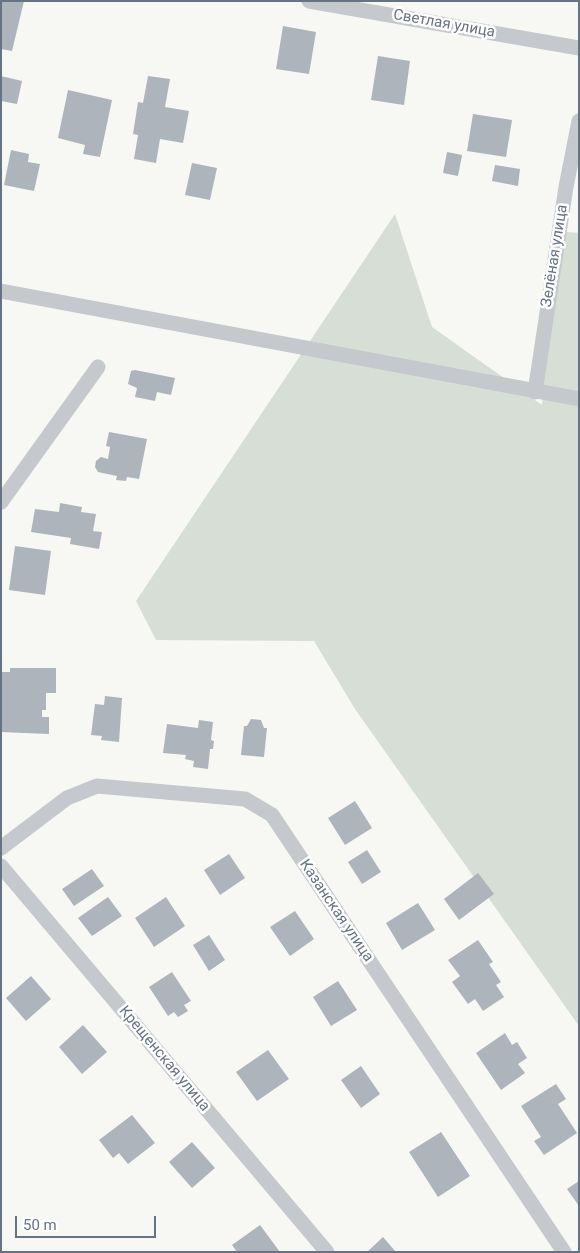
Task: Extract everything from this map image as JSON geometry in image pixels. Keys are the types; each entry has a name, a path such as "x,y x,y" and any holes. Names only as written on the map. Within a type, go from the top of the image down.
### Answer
{"street":[{"name":"Светлая улица","path":"309,1 579,48"},
{"name":"Зелёная улица","path":"535,392 566,186 579,121"},
{"path":"1,291 579,399"},
{"path":"1,502 98,367"},
{"name":"Казанская улица","path":"1,848 67,798 97,786 245,799 272,816 564,1252"},
{"name":"Крещенская улица","path":"1,866 327,1252"}],"shaded area":[{"path":"395,214 432,327 542,405 555,231 579,233 579,1026 355,709 314,641 156,640 136,601"}],"building":[{"path":"1,1 24,1 12,51 1,49"},
{"path":"283,26 316,32 309,74 276,69"},
{"path":"378,56 410,61 404,105 371,100"},
{"path":"1,76 22,81 17,104 1,101"},
{"path":"148,76 170,79 165,107 189,111 183,143 160,139 156,163 134,159 138,135 133,134 138,102 143,103"},
{"path":"68,90 112,100 100,157 83,154 85,145 58,138"},
{"path":"473,114 512,120 506,157 467,151"},
{"path":"11,150 29,154 28,162 40,164 34,191 4,185"},
{"path":"447,152 462,155 458,176 443,173"},
{"path":"192,163 217,168 210,200 185,195"},
{"path":"495,165 520,169 518,186 492,181"},
{"path":"135,370 175,378 171,395 157,392 155,401 135,397 137,388 128,384 131,371"},
{"path":"109,432 147,439 139,479 127,477 126,481 116,480 117,476 98,472 95,467 96,461 101,457 108,459 110,447 106,446"},
{"path":"60,503 82,507 81,512 96,514 93,531 102,532 99,549 70,544 71,538 31,532 35,509 59,512"},
{"path":"15,546 51,551 45,595 9,590"},
{"path":"10,668 56,668 56,693 46,693 46,710 42,710 42,717 49,717 49,734 1,732 1,672 10,672"},
{"path":"105,696 122,698 119,742 101,740 102,736 91,735 95,704 104,705"},
{"path":"251,719 261,720 264,728 267,728 264,757 241,755 244,726 247,726"},
{"path":"199,720 213,722 211,740 214,741 213,749 210,749 208,769 193,767 194,761 185,759 186,755 163,753 167,724 198,728"},
{"path":"355,801 372,828 345,845 328,818"},
{"path":"367,850 381,872 362,884 348,862"},
{"path":"229,854 245,878 220,895 204,870"},
{"path":"92,869 104,886 74,906 62,889"},
{"path":"478,873 494,894 459,920 444,899"},
{"path":"108,897 122,916 92,936 78,918"},
{"path":"166,897 185,926 154,947 135,918"},
{"path":"418,903 435,930 402,950 386,923"},
{"path":"295,911 314,939 290,956 270,927"},
{"path":"209,935 225,960 209,971 193,945"},
{"path":"478,940 493,962 489,964 501,982 496,985 504,997 483,1011 475,999 468,1004 452,982 460,976 448,960"},
{"path":"172,972 191,1001 184,1005 188,1011 178,1017 174,1012 168,1016 149,987"},
{"path":"31,976 51,999 26,1021 6,998"},
{"path":"338,981 357,1010 331,1026 313,997"},
{"path":"83,1025 107,1052 82,1074 59,1047"},
{"path":"505,1033 512,1045 517,1042 527,1058 518,1064 525,1073 501,1090 476,1053"},
{"path":"268,1050 289,1079 257,1101 236,1072"},
{"path":"361,1066 380,1094 361,1108 341,1080"},
{"path":"556,1084 566,1099 558,1104 577,1133 544,1155 534,1141 541,1137 521,1106"},
{"path":"132,1115 155,1143 128,1164 119,1153 113,1158 99,1140"},
{"path":"441,1132 470,1176 438,1197 409,1152"},
{"path":"192,1142 215,1168 192,1188 169,1162"},
{"path":"579,1181 579,1206 567,1189"},
{"path":"260,1225 280,1252 237,1252 232,1245"},
{"path":"383,1237 396,1252 367,1252"}]}
